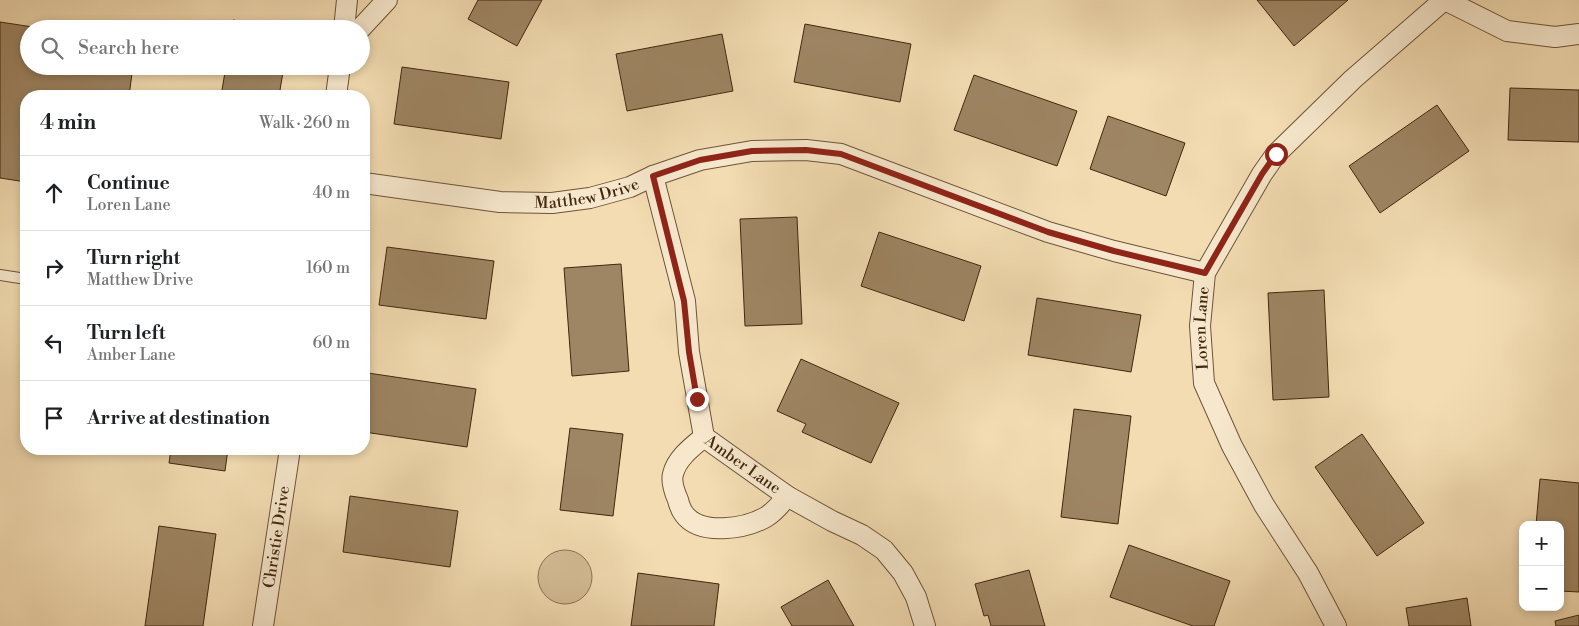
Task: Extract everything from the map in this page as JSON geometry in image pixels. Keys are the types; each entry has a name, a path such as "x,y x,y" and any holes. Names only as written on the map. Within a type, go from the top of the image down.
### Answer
{"street":[{"path":"345,20 348,0"},
{"path":"368,20 387,0"},
{"path":"1445,0 1507,31 1555,37 1579,34"},
{"name":"Loren Lane","path":"1336,626 1308,573 1264,505 1232,446 1204,383 1200,326 1205,273 1262,174 1276,154 1353,79 1445,0"},
{"path":"337,90 339,75"},
{"name":"Matthew Drive","path":"370,184 500,202 552,203 590,198 630,187 653,176 700,160 752,151 806,150 841,154 1048,232 1114,251 1205,273"},
{"name":"Amber Lane","path":"653,176 684,301 689,352 704,437 787,496 832,522 862,536 884,550 903,572 916,597 925,626"},
{"path":"704,437 683,456 672,475 675,494 684,514 698,525 717,528 742,526 765,517 780,506 787,496"},
{"name":"Christie Drive","path":"263,626 289,455"}],"lane":[{"path":"0,275 20,278"}],"shaded area":[{"path":"560,550 570,550 580,554 588,562 592,577 588,592 580,600 570,604 560,604 550,600 542,592 538,582 538,572 542,562 550,554"}],"building":[{"path":"478,0 542,0 517,46 468,19"},
{"path":"1257,0 1348,0 1294,46"},
{"path":"0,22 20,25 20,75 132,75 130,90 20,90 20,181 0,178"},
{"path":"805,24 911,44 900,102 794,82"},
{"path":"722,34 733,91 627,111 616,54"},
{"path":"402,67 509,82 501,139 394,124"},
{"path":"224,75 282,75 280,90 222,90"},
{"path":"974,75 1077,111 1057,166 954,130"},
{"path":"1510,88 1579,90 1579,142 1508,140"},
{"path":"1437,105 1469,151 1380,213 1349,166"},
{"path":"1108,116 1185,143 1166,196 1090,169"},
{"path":"797,217 802,324 745,326 740,219"},
{"path":"879,232 981,266 964,321 861,286"},
{"path":"387,247 494,261 486,319 379,305"},
{"path":"621,264 629,371 572,376 564,268"},
{"path":"1324,290 1329,397 1273,400 1268,293"},
{"path":"1037,298 1141,315 1131,372 1028,355"},
{"path":"801,359 899,403 871,463 802,432 806,424 777,411"},
{"path":"370,373 476,389 467,447 370,433"},
{"path":"1074,409 1131,416 1118,524 1061,517"},
{"path":"570,428 623,434 613,516 560,510"},
{"path":"1362,434 1424,523 1377,556 1315,467"},
{"path":"170,455 227,455 225,471 169,463"},
{"path":"1540,479 1579,483 1579,592 1564,591 1564,521 1536,521"},
{"path":"350,496 458,511 450,567 343,552"},
{"path":"159,526 216,534 203,626 145,626"},
{"path":"1129,545 1230,581 1214,626 1193,626 1110,597"},
{"path":"1029,570 1045,626 991,626 988,615 984,616 975,584"},
{"path":"638,573 719,584 714,626 631,626"},
{"path":"828,580 854,626 792,626 781,607"},
{"path":"1467,598 1471,626 1409,626 1406,608"},
{"path":"1579,615 1579,626 1556,626 1555,621"}],"route":[{"path":"697,399 689,352 684,301 653,176 700,160 752,151 806,150 841,154 1048,232 1114,251 1205,273 1262,174 1276,154"}]}
